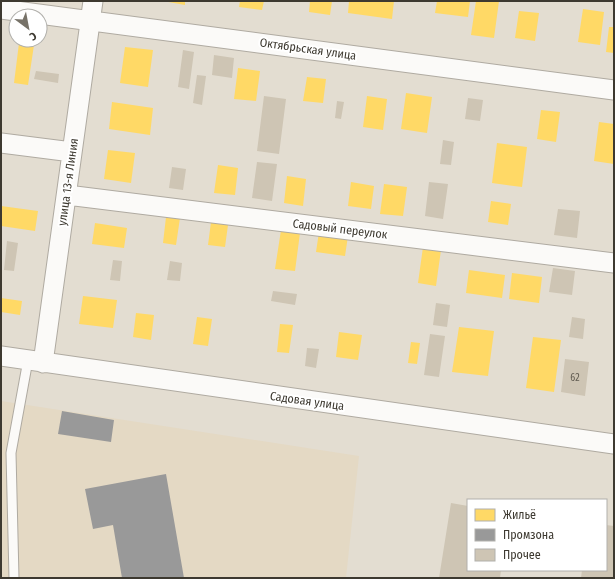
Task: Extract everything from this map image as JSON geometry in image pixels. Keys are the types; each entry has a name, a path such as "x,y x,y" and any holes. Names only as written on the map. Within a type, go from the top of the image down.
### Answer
{"street":[{"name":"улица 13-я Линия","path":"36,361 67,195 93,1"},
{"name":"Октябрьская улица","path":"1,9 614,90"},
{"path":"1,143 72,152"},
{"name":"Садовый переулок","path":"67,195 614,262"},
{"name":"Садовая улица","path":"1,356 614,444"}],"lane":[{"path":"14,578 11,453 36,361"},
{"path":"1,451 11,453"}],"shaded area":[{"path":"1,401 359,456 346,578 1,578"}],"building: Жильё":[{"path":"163,1 185,1 185,5"},
{"path":"240,1 264,1 262,10 239,7"},
{"path":"310,1 332,1 330,15 309,12"},
{"path":"349,1 394,1 392,19 348,13"},
{"path":"437,1 470,1 468,17 435,13"},
{"path":"476,1 499,1 494,38 471,35"},
{"path":"583,9 604,12 600,45 578,42"},
{"path":"519,11 539,13 535,41 515,38"},
{"path":"609,27 614,27 614,53 606,52"},
{"path":"125,47 153,50 148,87 120,83"},
{"path":"18,48 34,48 28,85 14,83"},
{"path":"238,68 260,71 256,101 234,99"},
{"path":"307,77 326,79 323,103 303,101"},
{"path":"406,93 432,97 427,133 401,129"},
{"path":"367,96 387,99 383,130 363,127"},
{"path":"112,102 153,108 150,135 109,129"},
{"path":"541,110 560,112 556,142 537,139"},
{"path":"599,122 614,124 614,164 594,161"},
{"path":"497,143 527,147 522,187 492,183"},
{"path":"108,150 135,153 131,183 104,179"},
{"path":"218,165 238,168 235,195 214,193"},
{"path":"287,176 306,179 303,206 284,203"},
{"path":"351,182 374,186 371,209 348,206"},
{"path":"384,184 407,187 403,216 380,214"},
{"path":"491,201 511,204 508,225 488,222"},
{"path":"1,206 38,211 35,231 1,226"},
{"path":"166,217 180,218 176,245 163,243"},
{"path":"211,222 228,225 225,247 208,245"},
{"path":"95,223 127,228 124,248 92,244"},
{"path":"281,230 300,233 295,271 275,269"},
{"path":"319,232 348,236 345,256 316,252"},
{"path":"423,247 441,250 436,286 418,283"},
{"path":"469,270 505,275 502,298 466,293"},
{"path":"512,273 542,277 539,303 509,299"},
{"path":"83,296 117,300 113,328 79,324"},
{"path":"1,298 22,301 20,315 1,312"},
{"path":"136,313 154,315 151,340 133,337"},
{"path":"197,317 212,319 208,346 193,344"},
{"path":"280,324 293,325 289,353 277,352"},
{"path":"459,327 494,331 488,376 452,372"},
{"path":"339,332 362,335 358,360 336,357"},
{"path":"533,337 561,340 554,392 526,388"},
{"path":"411,342 420,343 417,364 408,363"}],"building: Промзона":[{"path":"62,411 114,420 111,442 58,434"},
{"path":"166,474 184,578 122,578 113,525 93,529 85,489"}],"building: Прочее":[{"path":"183,50 194,52 189,89 178,87"},
{"path":"214,55 234,58 232,78 212,75"},
{"path":"36,71 59,74 58,83 34,79"},
{"path":"197,75 206,76 202,105 193,103"},
{"path":"264,96 286,99 279,154 257,151"},
{"path":"468,98 483,100 480,121 465,119"},
{"path":"337,101 344,102 341,119 335,118"},
{"path":"443,140 454,142 451,165 440,164"},
{"path":"257,162 277,164 272,201 252,198"},
{"path":"172,167 186,169 183,190 169,188"},
{"path":"429,182 448,184 443,219 425,216"},
{"path":"558,209 580,211 577,238 554,235"},
{"path":"7,241 18,243 14,271 4,270"},
{"path":"113,260 122,261 120,281 110,280"},
{"path":"170,261 182,263 180,281 167,280"},
{"path":"553,268 575,271 572,295 549,292"},
{"path":"273,291 297,294 295,305 271,301"},
{"path":"436,303 450,305 447,327 433,325"},
{"path":"572,317 585,319 583,339 569,337"},
{"path":"430,334 445,336 439,377 424,375"},
{"path":"307,348 319,349 316,368 305,366"},
{"path":"565,359 589,362 585,396 561,392"},
{"path":"451,503 467,506 467,571 501,571 500,578 439,578"},
{"path":"607,525 614,526 614,578 581,578 582,571 607,571"}]}
